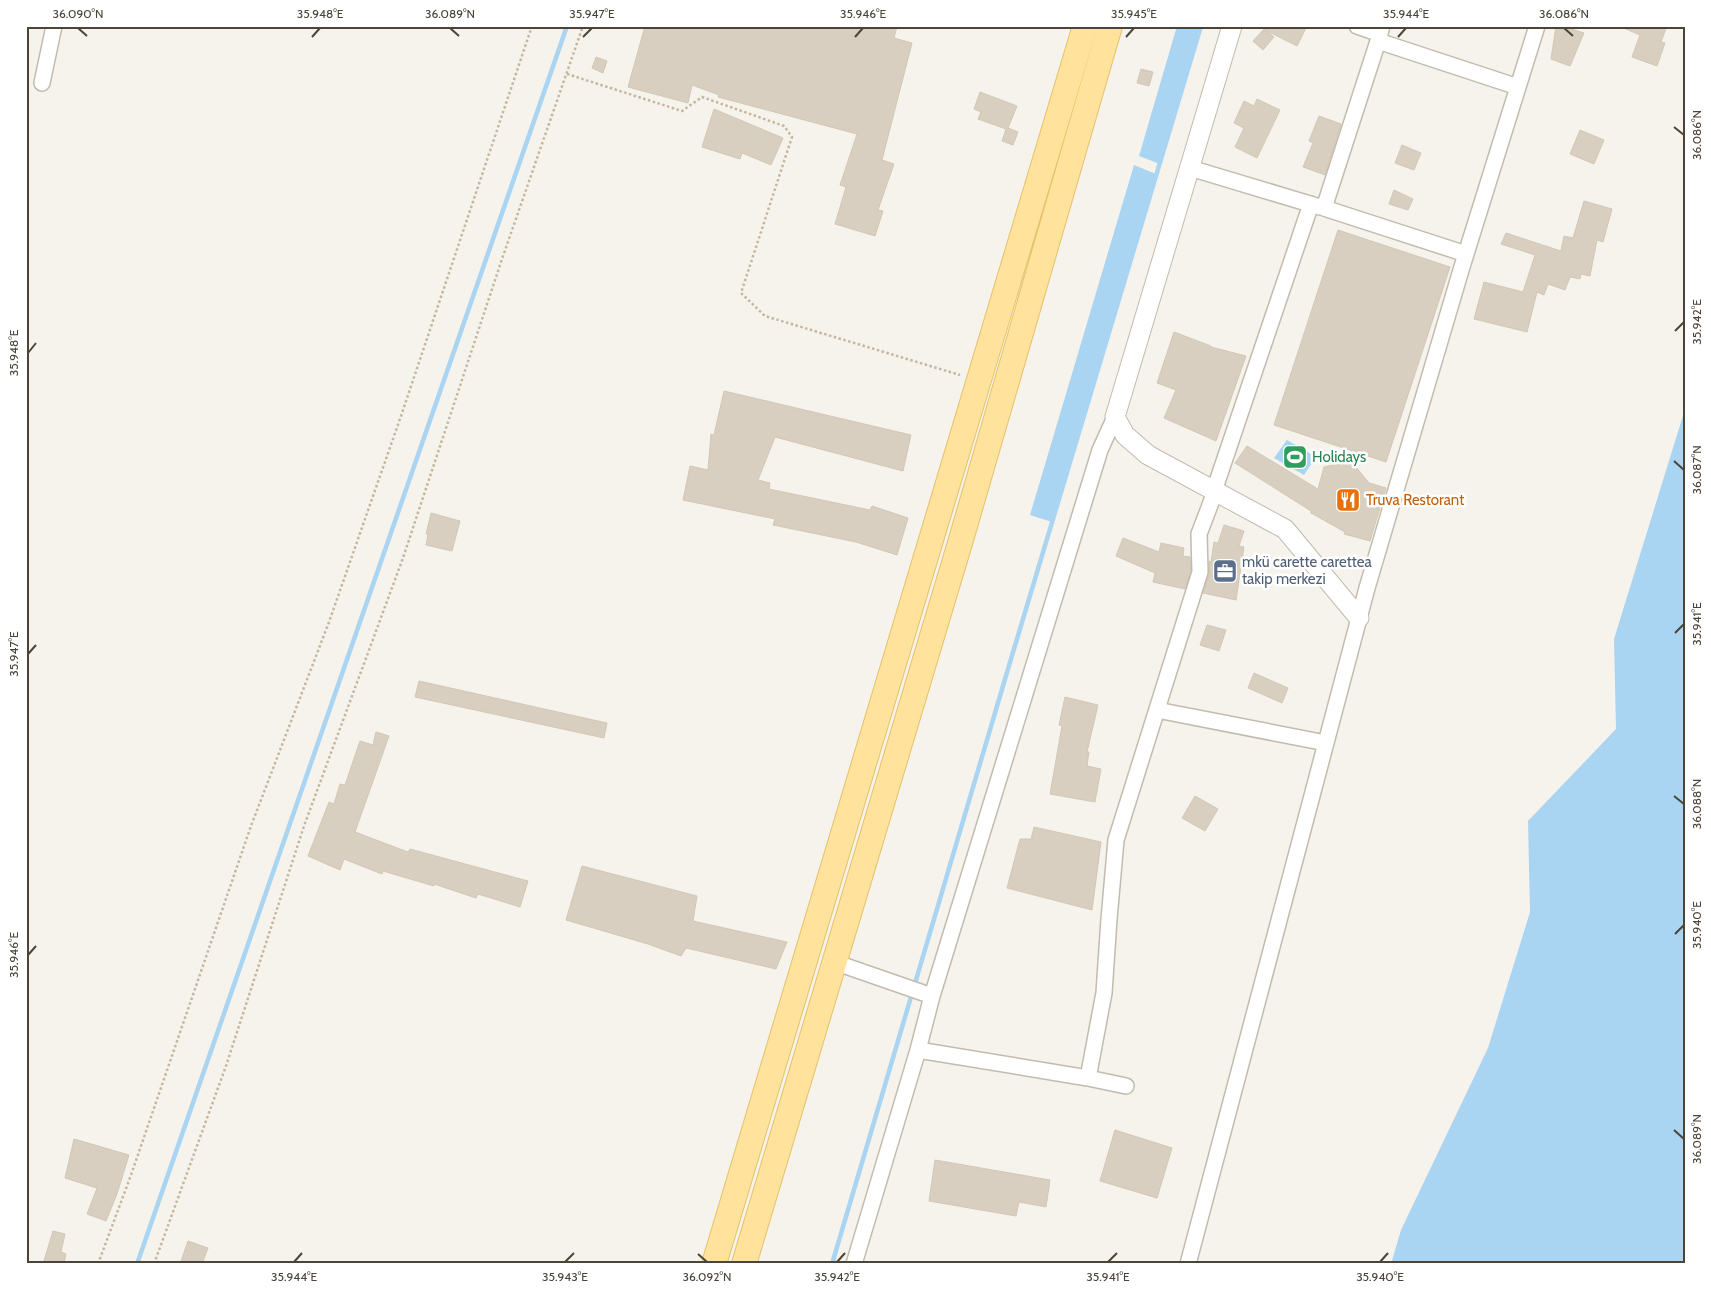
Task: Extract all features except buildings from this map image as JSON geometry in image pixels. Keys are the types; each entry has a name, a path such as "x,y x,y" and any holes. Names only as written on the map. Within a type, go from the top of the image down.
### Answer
{"main road":[{"path":"714,1264 1085,26"},
{"path":"744,1264 963,533 1110,26"}],"street":[{"path":"42,83 54,26"},
{"path":"854,1264 918,1050 932,996 1100,450 1115,417 1232,26"},
{"path":"1357,26 1518,87"},
{"path":"1188,1264 1359,618 1466,254 1537,26"},
{"path":"1088,1078 1104,993 1116,840 1200,572 1199,534 1380,34"},
{"path":"1190,168 1317,206 1466,254"},
{"path":"1115,417 1125,435 1148,455 1285,530 1359,618"},
{"path":"1157,710 1326,743"},
{"path":"834,962 932,996"},
{"path":"918,1050 1126,1086"}],"path":[{"path":"98,1264 131,1175 252,826 329,622 401,416 532,26"},
{"path":"154,1264 226,1066 304,826 404,558 502,259 583,26"},
{"path":"567,74 682,111 702,97 784,126 792,137 741,293 765,316 978,381"}],"water":[{"path":"1177,26 1200,26 1160,164 1139,156"},
{"path":"1134,165 1156,174 1052,522 1030,515"},
{"path":"1685,409 1685,1264 1391,1264 1401,1230 1488,1048 1530,912 1528,821 1616,729 1614,639"},
{"name":"Holidays","path":"1287,440 1316,457 1304,475 1274,458"}],"waterway":[{"path":"137,1264 567,26"},
{"path":"832,1264 1201,26"}],"place":[{"name":"Holidays","path":"1295,457"},
{"name":"Truva Restorant","path":"1348,500"},
{"name":"mkü carette carettea takip merkezi","path":"1225,571"}]}
